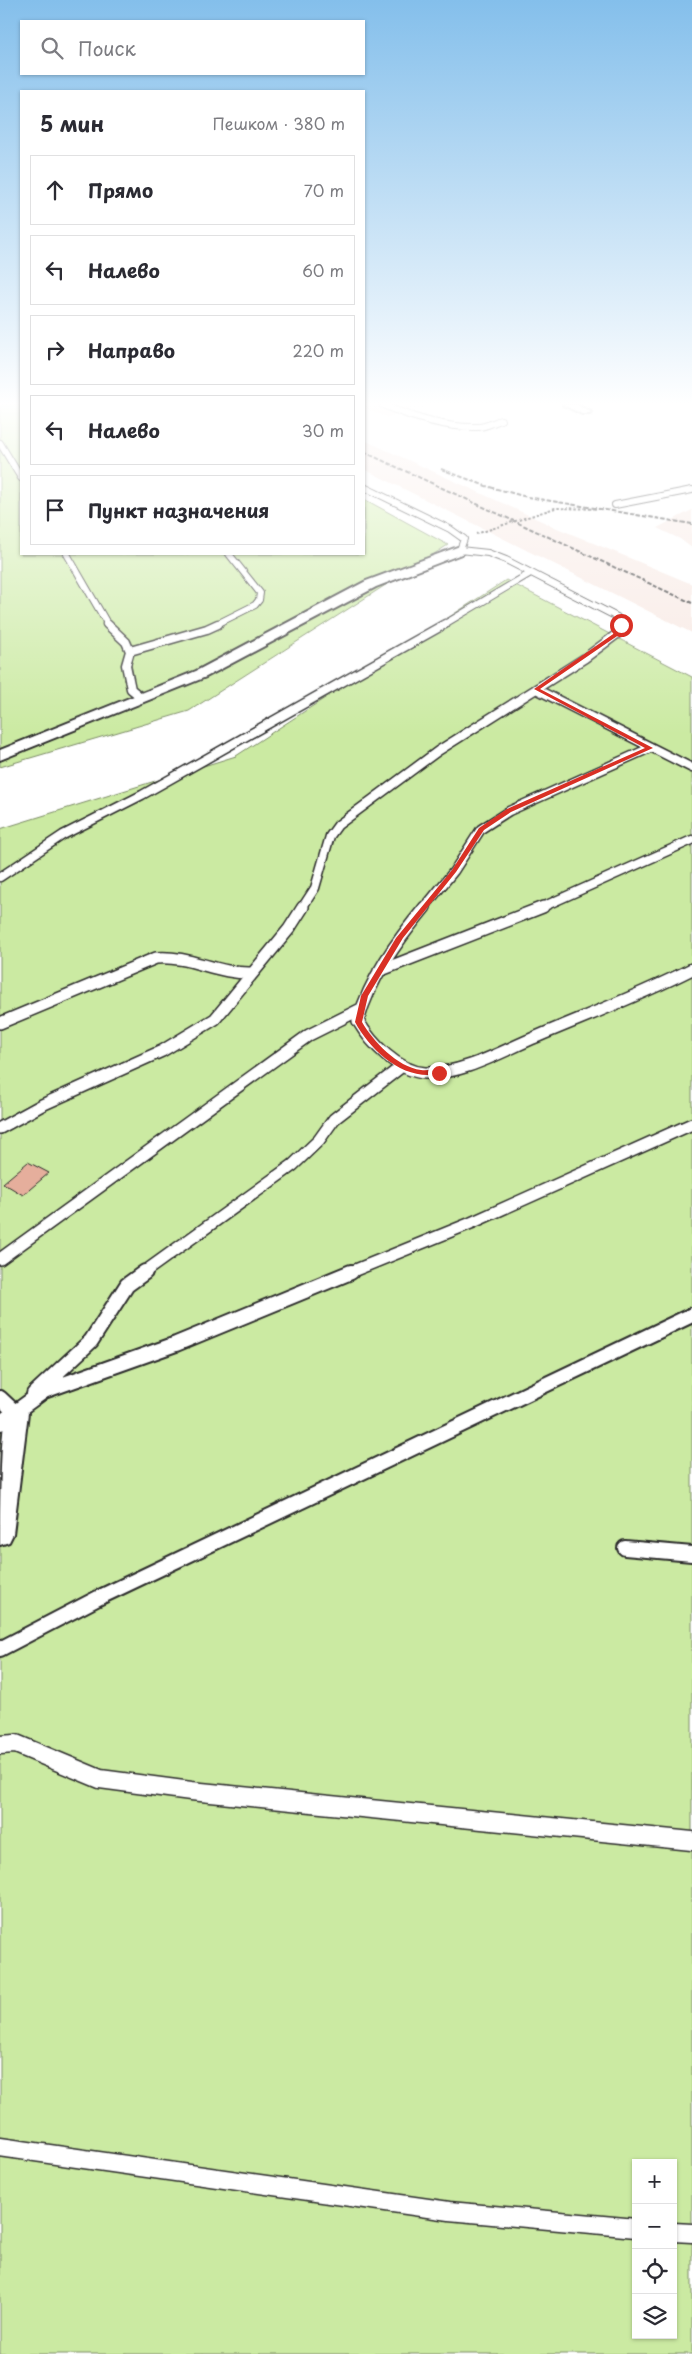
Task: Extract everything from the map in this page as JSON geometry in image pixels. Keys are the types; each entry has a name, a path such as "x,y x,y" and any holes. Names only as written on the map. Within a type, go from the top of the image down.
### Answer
{"street":[{"path":"0,754 201,674 372,584 462,545"},
{"path":"0,1534 5,1412"}],"lane":[{"path":"0,1128 42,1105 162,1051 215,1019 289,930 315,888 330,836 338,824 438,751 585,658 622,631 617,617 606,610 529,574 506,560 462,545 450,528 422,515"},
{"path":"68,555 104,621 126,642 130,651 126,665 131,689 142,698"},
{"path":"130,651 163,640 207,629 255,605 259,600 260,593 230,555"},
{"path":"0,877 63,835 142,795 494,596 529,574"},
{"path":"536,689 692,768"},
{"path":"650,748 509,810 481,829 454,871 400,938 365,996 358,1022 366,1036 400,1067 420,1073 439,1073 468,1065 656,987 692,969"},
{"path":"380,971 562,899 692,840"},
{"path":"0,1023 156,958 181,957 231,973 252,973"},
{"path":"0,1260 309,1035 361,1009"},
{"path":"5,1412 42,1385 91,1341 127,1284 293,1165 319,1140 334,1119 400,1067"},
{"path":"5,1412 44,1391 213,1329 471,1223 692,1124"},
{"path":"0,1649 100,1597 692,1316"},
{"path":"625,1548 692,1554"},
{"path":"0,1745 16,1744 100,1779 190,1791 692,1841"},
{"path":"0,2147 449,2212 632,2228"},
{"path":"677,2232 692,2233"}],"path":[{"path":"462,545 538,515"}],"shaded area":[{"path":"456,515 528,515 692,584 692,633"},
{"path":"683,515 692,515 692,548 680,539 657,528"}],"green space":[{"path":"0,515 20,515 20,555 365,555 365,515 393,515 448,545 189,711 0,767"},
{"path":"506,580 692,677 692,2354 0,2354 0,829 236,756"}],"building":[{"path":"28,1162 49,1173 23,1195 3,1183"}],"railway":[{"path":"501,515 692,603"},
{"path":"636,515 692,524"}],"route":[{"path":"439,1073 420,1073 400,1067 366,1036 358,1022 365,996 400,938 454,871 481,829 509,810 650,748 536,689 609,641 622,631 621,625"}]}
